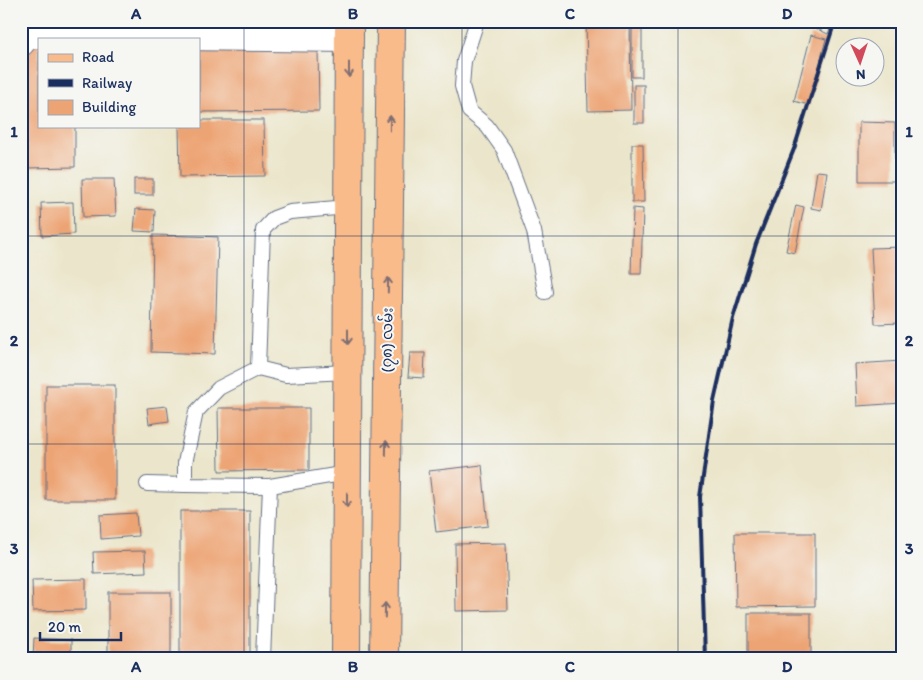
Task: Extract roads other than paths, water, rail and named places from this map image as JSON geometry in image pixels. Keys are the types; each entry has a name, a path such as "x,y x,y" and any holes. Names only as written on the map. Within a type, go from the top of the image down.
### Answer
{"main road":[{"name":"(၇၈) လမ်း","path":"384,659 391,21"},
{"path":"346,659 349,29"}],"street":[{"path":"21,42 24,37 34,34 230,29 349,29"}],"lane":[{"path":"477,21 464,61 462,86 469,111 487,126 504,150 534,231 545,292"},
{"path":"258,368 263,230 274,218 290,212 348,207"},
{"path":"184,485 185,463 196,412 219,388 258,368 286,375 348,372"},
{"path":"147,484 270,486 347,473"},
{"path":"264,659 270,486"}],"railway":[{"path":"705,659 700,497 714,401 733,318 756,244 794,149 835,21"}]}
